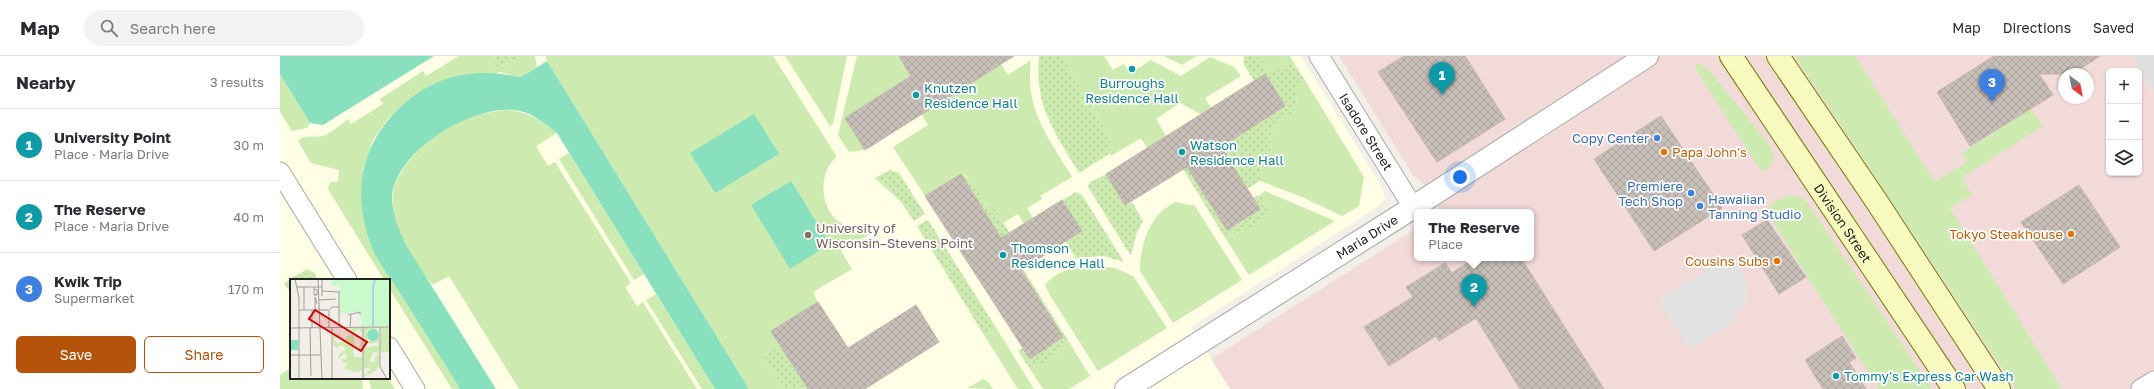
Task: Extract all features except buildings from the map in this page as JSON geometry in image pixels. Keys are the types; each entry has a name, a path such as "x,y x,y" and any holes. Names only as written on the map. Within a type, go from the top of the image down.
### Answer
{"main road":[{"name":"Division Street","path":"1731,56 1954,389"},
{"path":"1778,56 1877,202 2000,389"}],"street":[{"name":"Isadore Street","path":"1319,56 1413,207"},
{"name":"Maria Drive","path":"1126,389 1413,207 1647,56"},
{"path":"280,172 346,279"},
{"path":"390,349 415,389"},
{"path":"2141,389 2154,381"}],"shaded area":[{"name":"University of Wisconsin–Stevens Point","path":"280,56 1301,56 1382,187 1385,199 1376,208 1191,327 1230,389 280,389"},
{"path":"1339,56 2132,56 2139,68 2106,68 2106,176 2142,176 2142,73 2154,93 2154,389 1230,389 1211,359 1414,230 1414,261 1534,261 1534,209 1439,209 1421,181 1413,175"},
{"path":"2132,56 2154,56 2154,93 2142,73 2142,68 2139,68"},
{"path":"1727,261 1735,264 1739,268 1747,282 1748,289 1745,303 1735,314 1737,319 1690,349 1658,301 1720,262"}],"green space":[{"path":"280,56 434,56 323,125 310,123 280,74"},
{"path":"459,56 490,56 498,69 520,56 535,56 537,67 521,77 499,72 389,117 373,140 363,169 373,249 460,389 452,389 390,290 390,279 383,279 328,189 330,182 338,182 339,170 311,163 298,141 306,137 319,137 325,135 348,119 351,124 383,104 380,99 423,71 426,76"},
{"path":"490,56 520,56 498,69"},
{"path":"546,56 773,56 837,157 830,164 824,183 826,204 831,213 837,220 846,225 880,228 841,251 852,269 813,292 818,302 772,331 780,345 764,356 784,389 749,389 547,61"},
{"path":"785,56 847,56 833,124 830,126"},
{"path":"857,56 899,56 911,76 846,118 865,150 849,152 838,135"},
{"path":"1039,56 1061,56 1108,135 1111,145 1109,154 1079,173 1054,131 1043,104 1038,74"},
{"path":"1061,56 1104,56 1113,70 1124,64 1130,73 1151,60 1181,76 1210,57 1234,67 1241,76 1205,98 1211,108 1200,114 1180,103 1156,119 1166,136 1147,148 1141,138 1111,156 1109,154 1111,145 1108,135"},
{"path":"1164,56 1197,56 1182,65"},
{"path":"1244,56 1257,56 1269,71 1275,71 1292,60 1306,82 1297,88 1296,105 1292,113 1277,122 1273,127 1271,133 1270,159 1260,169 1260,181 1247,189 1221,147 1285,106 1265,74 1254,81 1244,65"},
{"path":"1257,56 1290,56 1292,60 1275,71 1268,71"},
{"path":"1795,56 1855,56 1935,182 1967,162 1962,153 2031,108 2043,126 1962,178 1972,195 1950,208 2062,389 2016,389"},
{"path":"1031,60 1030,88 1038,118 1072,177 1040,196 1042,199 1027,208 1033,218 1024,224 1018,214 1003,223 993,207 985,202 967,176 960,174 925,196 893,147 928,125 921,114 1001,64 1008,75"},
{"path":"547,61 749,389 715,389 557,133 540,120 525,112 502,110 482,114 461,122 440,133 422,147 407,163 396,180 392,198 398,228 406,245 496,389 460,389 403,297 379,262 372,248 366,228 362,208 361,188 369,152 378,134 390,118 418,93 445,79 474,73 505,74 521,77"},
{"path":"1696,64 1700,64 1709,70 1770,145 1774,157 1767,171 1759,168 1694,67"},
{"path":"280,74 310,123 307,128 292,131 280,112"},
{"path":"1306,82 1364,177 1359,206 1342,216 1302,197 1260,181 1260,169 1267,163 1270,157 1270,139 1273,127 1277,122 1292,113 1296,105 1297,88"},
{"path":"507,110 521,112 539,121 557,133 536,146 548,166 555,162 631,283 625,287 637,306 643,302 697,389 519,389 449,276 432,285 416,263 398,231 392,206 394,188 403,169 424,145 451,125 471,117"},
{"path":"754,114 779,154 715,193 690,153"},
{"path":"569,153 644,274 634,280 559,159"},
{"path":"1187,167 1227,230 1260,209 1253,198 1261,194 1268,209 1265,215 1250,228 1237,234 1224,236 1183,169"},
{"path":"890,170 899,173 925,214 914,221 901,202 875,178"},
{"path":"961,174 971,181 984,201 993,207 1010,233 1001,238"},
{"path":"1106,174 1125,205 1132,202 1143,221 1137,232 1131,256 1088,187 1089,183"},
{"path":"791,181 830,244 790,269 751,205"},
{"path":"1265,191 1335,221 1249,275 1224,236 1238,233 1249,228 1268,209 1261,194"},
{"path":"1076,192 1082,195 1124,262 1103,256 1076,258 1066,242 1082,231 1062,200"},
{"path":"1789,195 1802,197 1807,202 1932,389 1879,389 1766,211 1770,204"},
{"path":"1176,202 1195,206 1242,280 1173,323 1140,271 1140,261 1148,231 1153,222 1167,207"},
{"path":"928,220 995,326 993,331 984,335 917,226"},
{"path":"1093,266 1115,268 1133,276 1167,328 1098,371 1049,294 1045,285 1055,276 1067,270"},
{"path":"307,269 314,273 318,279 291,279"},
{"path":"1023,269 1069,342 1045,362 1034,366 1028,366 1018,351 1023,348 1030,359 1063,337 1021,270"},
{"path":"290,279 290,292 284,283"},
{"path":"656,294 715,389 702,389 646,300"},
{"path":"995,326 1034,389 1018,389 984,335 993,331"},
{"path":"1069,342 1090,376 1069,389 1043,389 1028,366 1045,362"},
{"path":"780,345 808,389 784,389 764,356"},
{"path":"290,369 290,379 362,379 363,389 280,389 280,375"},
{"path":"369,379 389,379 395,389 371,389"},
{"path":"983,379 988,382 993,389 967,388"}],"place":[{"name":"Burroughs Residence Hall","path":"1132,69"},
{"name":"Knutzen Residence Hall","path":"916,95"},
{"name":"University Point","path":"1442,95"},
{"name":"Kwik Trip","path":"1992,102"},
{"name":"Copy Center","path":"1657,138"},
{"name":"Watson Residence Hall","path":"1182,152"},
{"name":"Papa John's","path":"1664,152"},
{"name":"Premiere Tech Shop","path":"1691,193"},
{"name":"Hawaiian Tanning Studio","path":"1700,206"},
{"name":"Tokyo Steakhouse","path":"2071,234"},
{"name":"University of Wisconsin–Stevens Point","path":"808,235"},
{"name":"Thomson Residence Hall","path":"1003,255"},
{"name":"Cousins Subs","path":"1777,261"},
{"name":"The Reserve","path":"1474,307"},
{"name":"Tommy's Express Car Wash","path":"1836,376"}]}
